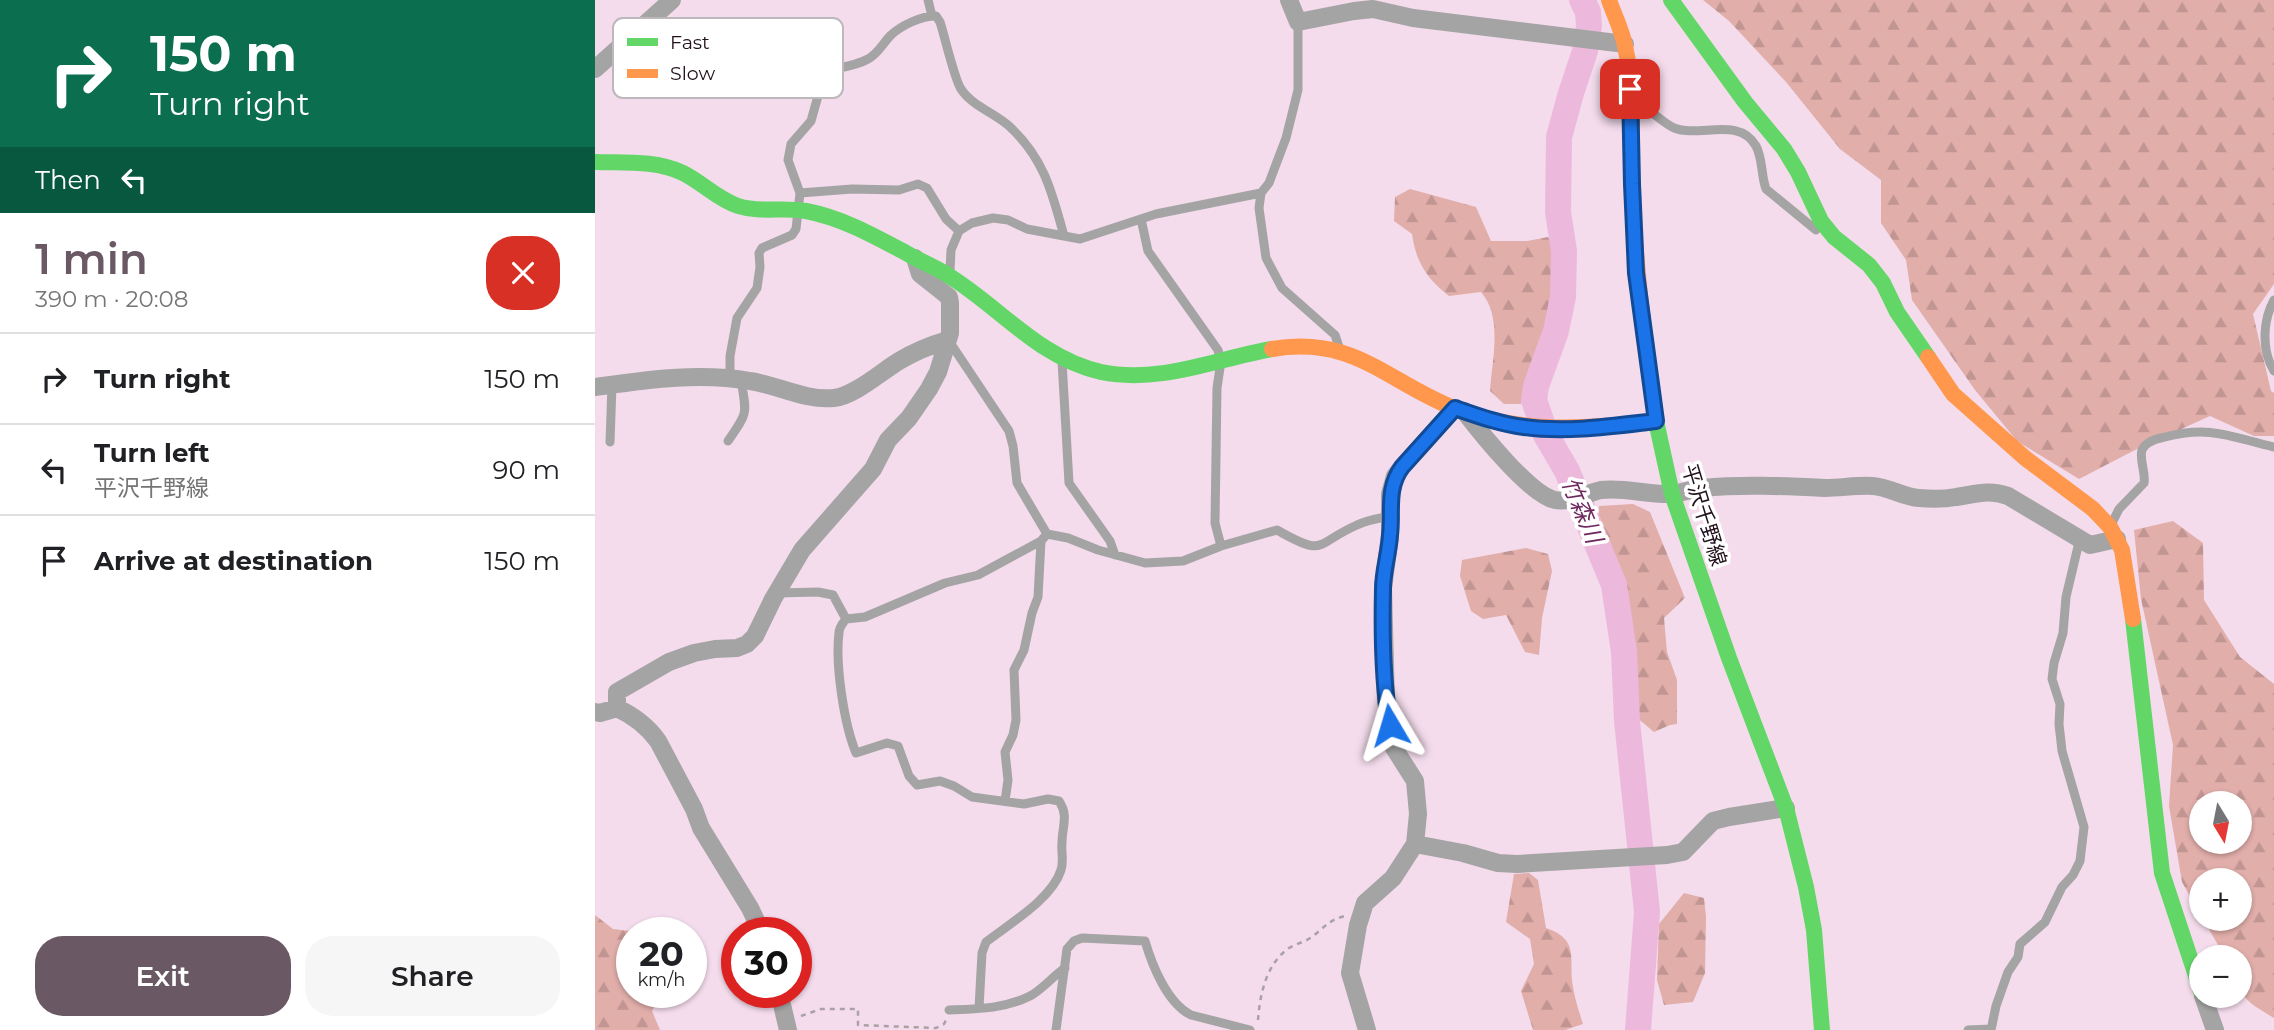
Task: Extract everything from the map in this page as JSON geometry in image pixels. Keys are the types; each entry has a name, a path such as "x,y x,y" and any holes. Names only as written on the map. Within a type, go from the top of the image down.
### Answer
{"street":[{"path":"652,18 672,0"},
{"path":"1289,0 1298,22 1373,9 1413,18 1625,44"},
{"name":"平沢千野線","path":"1609,0 1625,44 1632,105 1636,273 1656,421 1672,494 1729,658 1786,808 1814,930 1822,1030"},
{"path":"1671,0 1745,102 1784,149 1822,221 1883,283 1897,312 1953,394 2025,458 2093,509 2113,533 2122,550 2136,634 2162,873 2189,954"},
{"path":"595,69 613,53"},
{"path":"595,162 649,163 684,174 738,206 759,211 799,210 828,216 877,237 950,276 1034,340 1062,357 1112,374 1139,376 1182,372 1283,346 1308,346 1359,356 1423,395 1493,421 1525,427 1567,429 1656,421"},
{"path":"617,708 617,692 669,662 694,653 737,648 747,644 755,636 802,550 873,468 888,440 909,418 929,389 938,372 950,333 949,297 920,274 915,258"},
{"path":"603,386 674,377 736,380 751,381 802,395 832,398 844,396 902,360 931,345 948,340"},
{"path":"1460,410 1514,470 1545,496 1555,500 1603,490 1672,494 1701,488 1797,485 1826,488 1870,485 1918,498 1954,498 1985,491 2008,496 2090,545 2113,533"},
{"path":"1367,1030 1350,973 1356,935 1365,904 1392,878 1415,844 1418,814 1417,788 1411,771 1394,748 1386,702 1383,588 1390,535 1390,494 1395,476 1460,410"},
{"path":"595,712 617,708 653,734 694,808 701,828 754,917"},
{"path":"1415,844 1498,863 1517,864 1667,855 1683,852 1713,821 1786,808"},
{"path":"783,1008 787,1026"},
{"path":"2207,1008 2215,1030"}],"lane":[{"path":"929,0 932,16"},
{"path":"843,66 865,61 874,55 900,28 926,16 936,16 961,89 1008,125 1040,162 1064,236"},
{"path":"1298,22 1298,90 1286,138 1269,183 1261,193 1259,208 1266,258 1282,288 1335,335 1341,352"},
{"path":"729,441 746,409 730,356 737,318 757,288 761,267 759,253 762,248 792,235 796,229 800,193 788,160 791,144 811,121 817,98"},
{"path":"1632,105 1639,104 1675,128 1727,129 1751,139 1759,154 1766,190 1816,230 1831,233"},
{"path":"800,193 852,189 899,190 918,184 927,188 946,219 959,231"},
{"path":"950,276 951,250 959,231 972,223 993,218 1008,220 1027,229 1080,239 1156,214 1261,193"},
{"path":"1142,219 1148,251 1218,350 1221,361 1217,388 1215,523 1220,546"},
{"path":"2274,300 2265,326 2267,355 2274,371"},
{"path":"948,340 1009,431 1017,483 1044,538 1038,597 1031,613 1024,650 1014,670 1016,720 1005,752 1008,780 1006,802"},
{"path":"1062,357 1069,483 1110,541 1115,555"},
{"path":"603,386 610,442"},
{"path":"2113,533 2119,509 2144,483 2141,453 2150,442 2179,433 2201,430 2274,447"},
{"path":"979,1009 982,953 986,942 1044,896 1061,872 1066,820 1064,809 1059,801 1048,799 1024,804 972,797 940,781 917,785 909,776 898,746 887,743 856,753 850,739 841,687 838,630 846,619 865,617 945,583 978,575 1044,538 1068,538 1145,563 1184,561 1220,546 1277,530 1303,545 1317,547 1358,524 1391,515"},
{"path":"1968,1030 1991,1030 1996,1006 2008,972 2018,957 2020,944 2045,922 2062,887 2073,875 2080,861 2084,827 2062,751 2060,704 2052,679 2063,633 2066,597 2080,538"},
{"path":"777,593 818,592 833,595 846,619"},
{"path":"1056,1030 1067,949 1082,938 1145,941 1155,972 1183,1010 1250,1030"},
{"path":"949,1010 1001,1007 1032,995 1065,968"}],"path":[{"path":"1258,1030 1263,990 1271,967 1289,948 1313,936 1325,923 1362,913"},
{"path":"787,1026 821,1009 859,1009 858,1025 936,1028 944,1024 949,1010"}],"green space":[{"path":"1703,0 2274,0 2274,284 2253,314 2271,391 2274,393 2274,436 2254,436 2210,416 2079,479 2017,441 1975,390 1912,300 1906,260 1881,223 1881,180 1840,149 1786,82 1729,21"},
{"path":"1410,189 1476,207 1491,241 1527,241 1548,237 1556,252 1554,298 1547,336 1521,404 1504,404 1490,391 1495,339 1488,302 1481,292 1449,296 1434,283 1424,269 1416,253 1412,234 1394,221 1395,197"},
{"path":"1633,504 1650,512 1685,598 1664,618 1667,652 1677,680 1677,724 1654,732 1636,717 1627,628 1613,558 1599,532 1599,506"},
{"path":"2173,521 2203,543 2204,600 2240,657 2274,684 2274,1018 2252,1003 2252,945 2218,945 2210,931 2252,931 2252,868 2189,868 2189,895 2182,882 2169,806 2173,745 2141,599 2134,530"},
{"path":"1526,548 1548,554 1552,571 1542,618 1539,655 1525,652 1506,615 1483,619 1471,611 1460,576 1462,560"},
{"path":"1529,873 1538,880 1546,928 1564,938 1571,952 1573,987 1583,1024 1565,1030 1533,1030 1521,991 1534,964 1530,939 1506,922 1514,874"},
{"path":"1684,893 1704,898 1705,973 1693,1002 1664,1005 1657,980 1659,924"},
{"path":"595,915 616,929 616,1008 654,1008 652,1011 660,1030 595,1030"}],"waterway":[{"name":"竹森川","path":"1582,0 1588,12 1589,26 1585,51 1559,137 1558,212 1564,251 1563,297 1556,331 1536,386 1534,400 1546,435 1567,471 1614,585 1624,652 1627,721 1647,912 1638,1030"}],"traffic: fast":[{"path":"1671,0 1745,102 1784,149 1821,221 1834,237 1869,265 1928,357"},
{"path":"595,162 662,166 683,173 738,206 806,211 846,223 946,274 1058,355 1101,372 1123,375 1166,373 1272,349"},
{"path":"1648,361 1656,421 1672,494 1729,658 1786,808 1814,930 1822,1030"},
{"path":"2133,619 2162,873 2189,955"}],"traffic: slow":[{"path":"1609,0 1624,40 1630,80 1634,229 1648,361"},
{"path":"1272,349 1301,346 1348,355 1456,409 1505,423 1580,427 1656,421"},
{"path":"1928,357 1953,394 2025,458 2093,509 2110,527 2122,550 2133,619"}],"route":[{"path":"1390,725 1386,702 1383,588 1390,535 1390,494 1395,476 1402,467 1455,408 1493,421 1525,427 1567,429 1656,421 1636,273 1630,89"}]}
